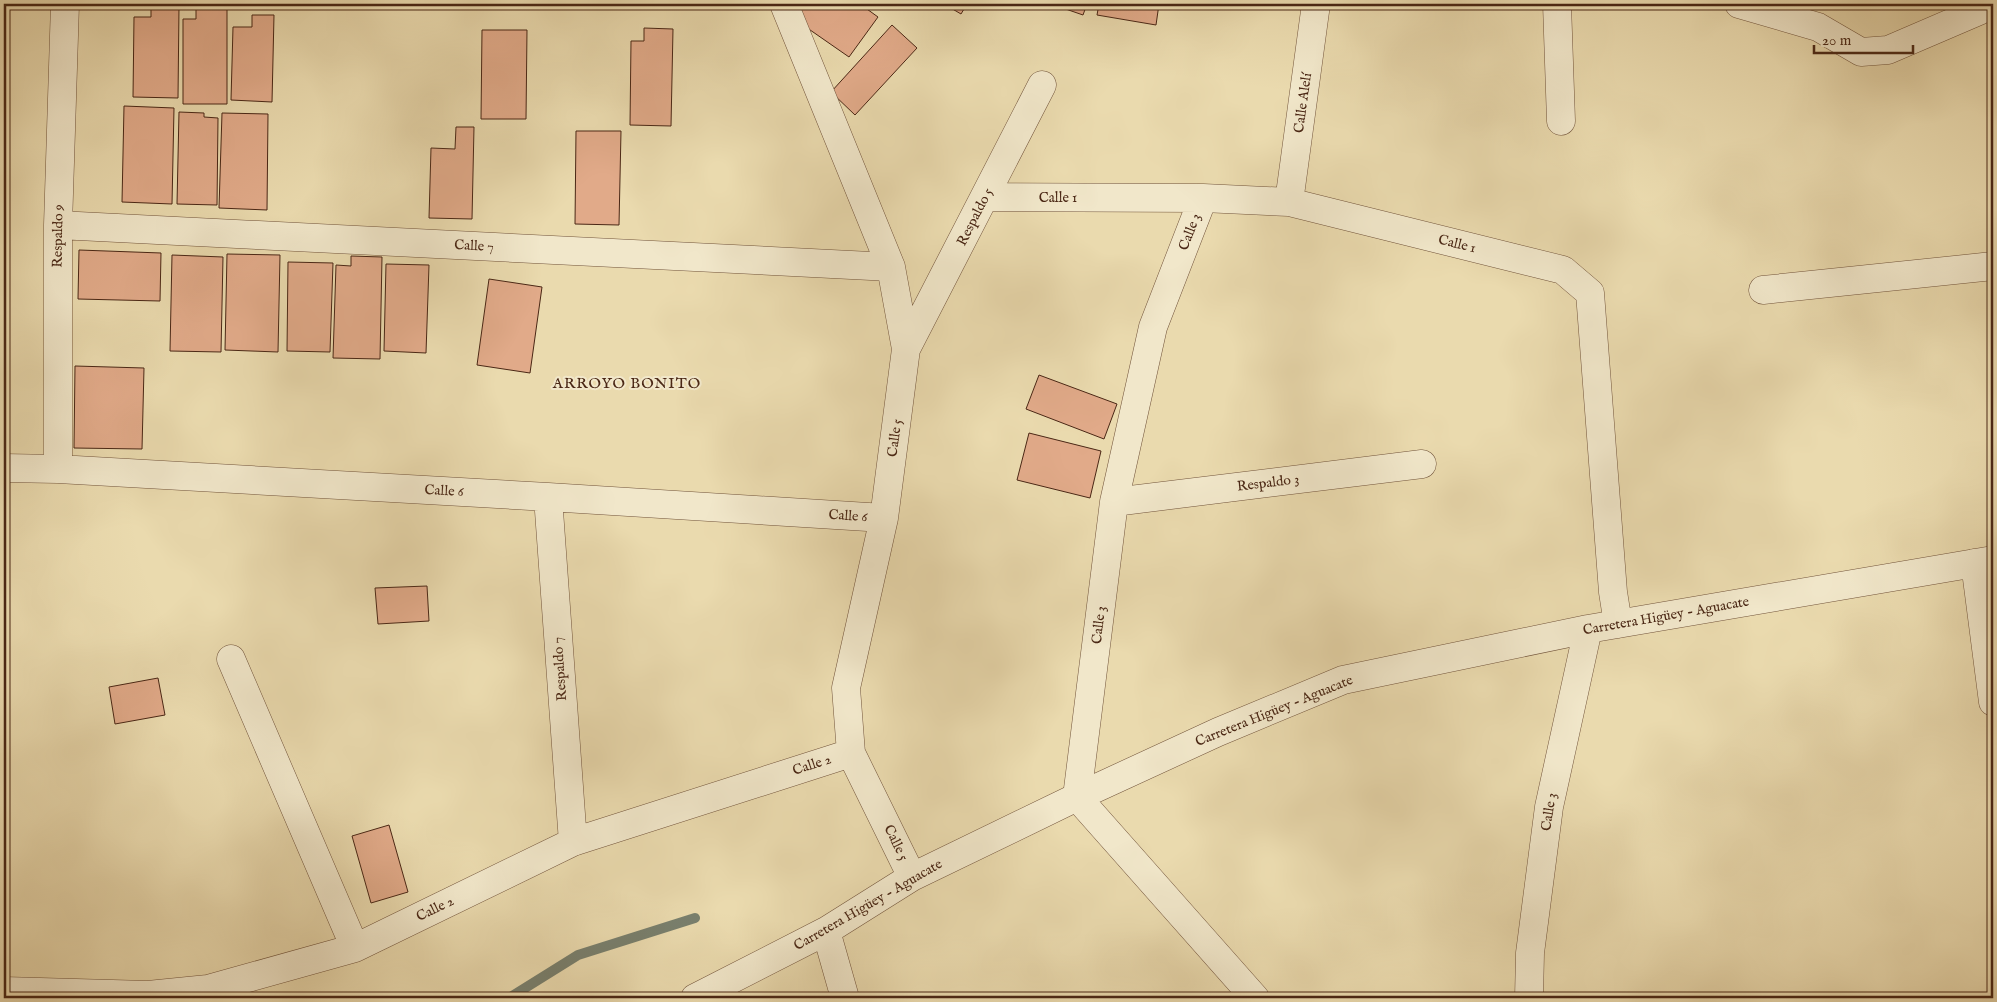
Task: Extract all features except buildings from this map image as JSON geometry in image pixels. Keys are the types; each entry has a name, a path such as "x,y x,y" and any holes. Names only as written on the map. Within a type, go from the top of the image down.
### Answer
{"street":[{"name":"Respaldo 9","path":"58,469 58,225 65,4"},
{"name":"Calle 5","path":"784,4 891,267 906,349 884,518 846,688 851,753 912,877"},
{"name":"Calle Alelí","path":"1289,202 1316,4"},
{"path":"1557,4 1561,122"},
{"path":"1739,4 1818,27 1861,52 1888,50 1979,11 1987,4"},
{"name":"Respaldo 5","path":"906,349 986,197 1042,85"},
{"name":"Calle 1","path":"986,197 1203,198 1289,202 1563,270 1590,293 1613,592 1618,624"},
{"name":"Calle 3","path":"1077,797 1114,502 1153,327 1203,198"},
{"name":"Calle 7","path":"58,225 891,267"},
{"path":"1763,290 1993,266"},
{"name":"Respaldo 3","path":"1114,502 1422,464"},
{"name":"Calle 6","path":"4,468 58,469 884,518"},
{"name":"Respaldo 7","path":"548,497 573,842"},
{"path":"1984,562 1993,702"},
{"name":"Carretera Higüey - Aguacate","path":"695,998 826,931 912,877 1077,797 1218,732 1343,680 1588,629 1984,562"},
{"name":"Calle 3","path":"1528,998 1530,953 1549,807 1588,629"},
{"path":"231,659 355,948"},
{"name":"Calle 2","path":"4,991 148,995 208,988 355,948 573,842 851,753"},
{"path":"1077,797 1255,998"},
{"path":"826,931 845,998"}],"waterway":[{"path":"509,998 578,955 695,918"}],"district":[{"name":"ARROYO BONITO","path":"627,383"}]}
